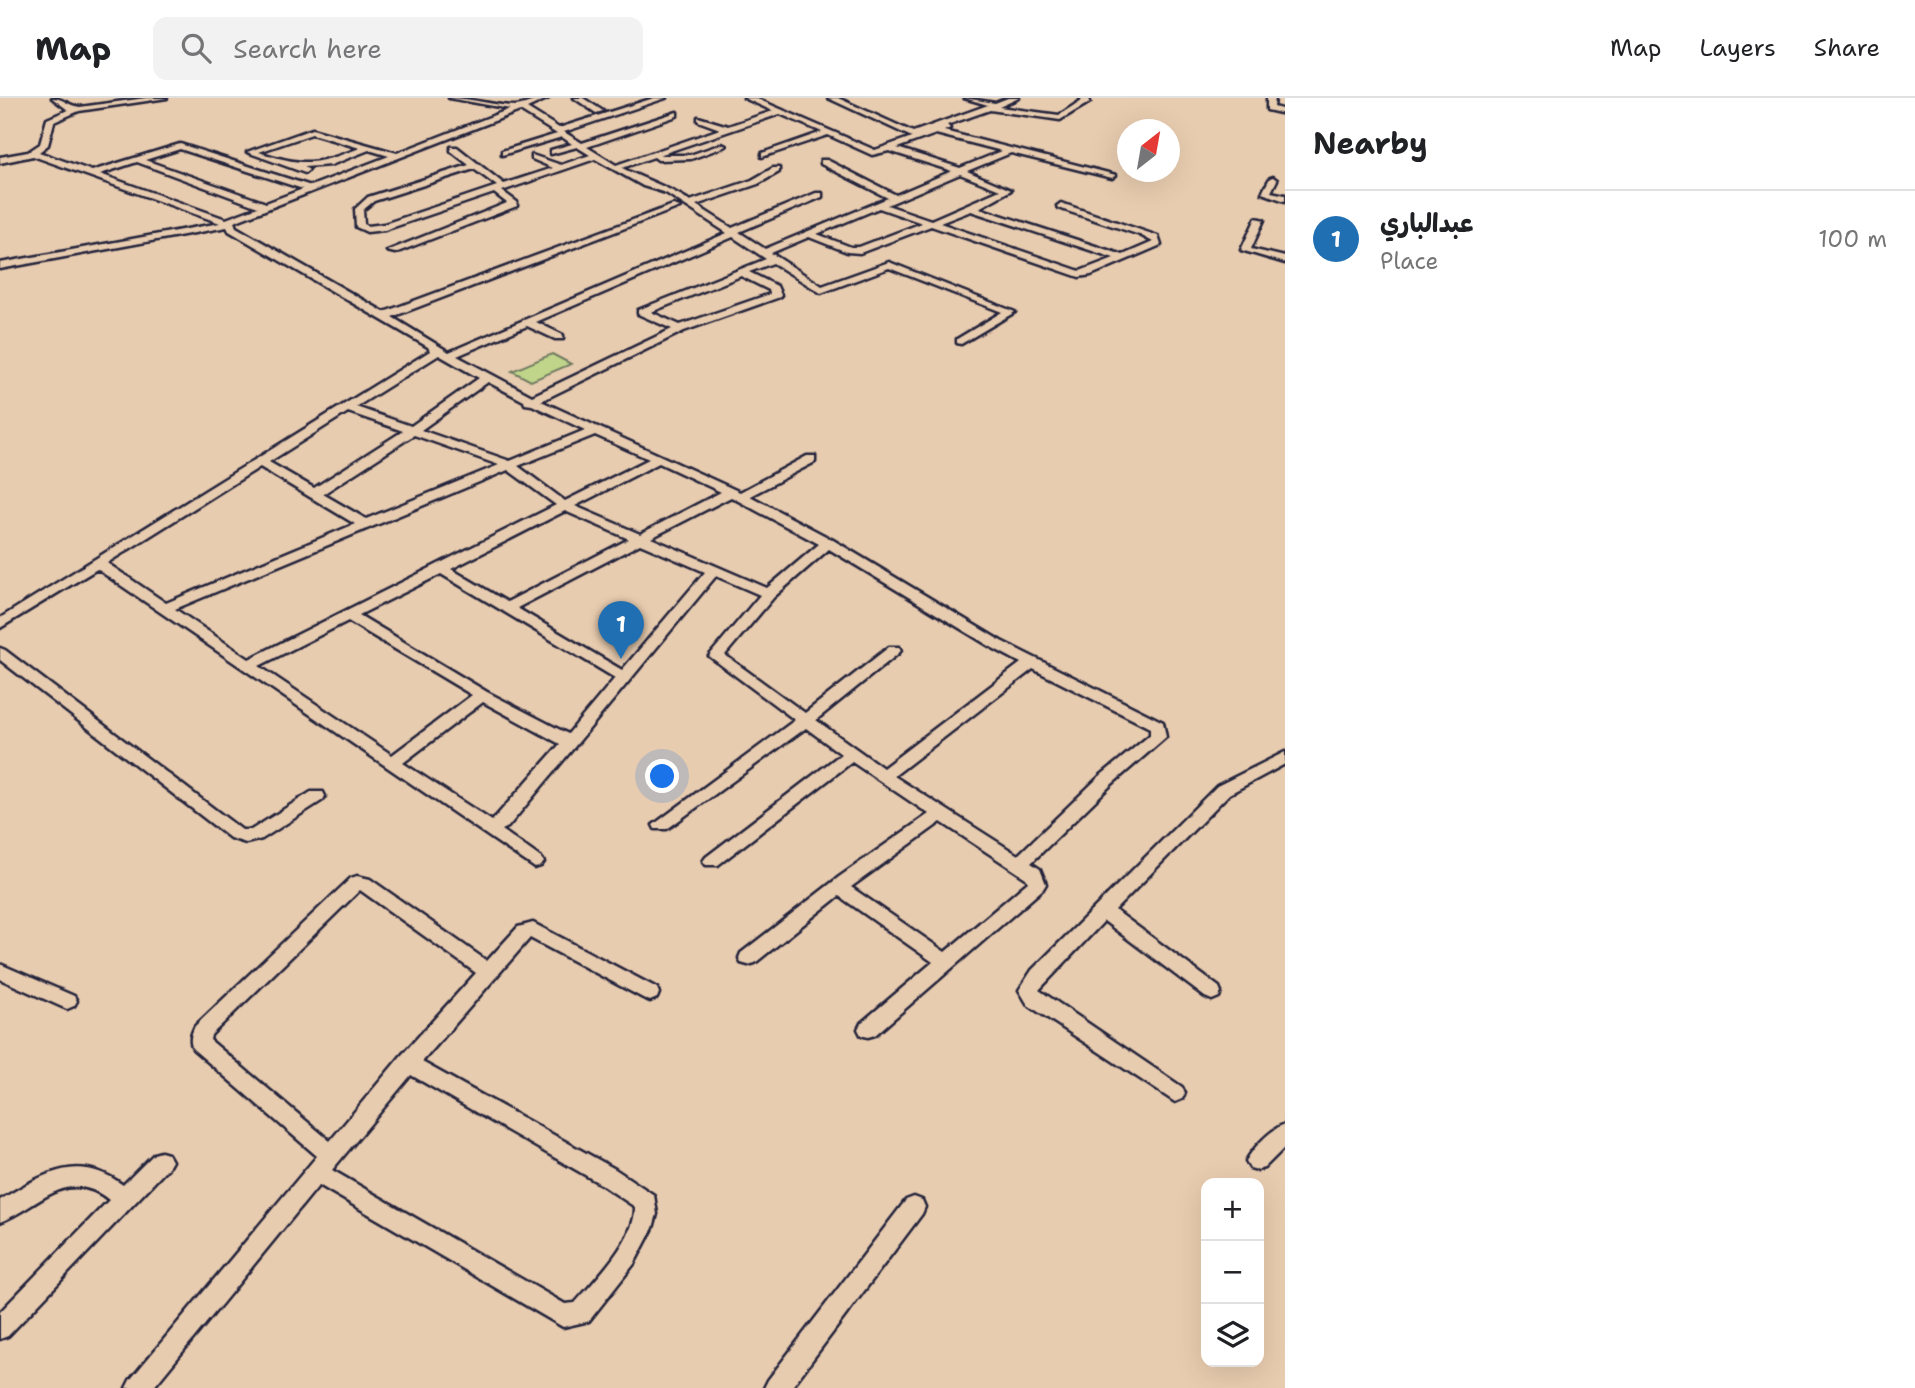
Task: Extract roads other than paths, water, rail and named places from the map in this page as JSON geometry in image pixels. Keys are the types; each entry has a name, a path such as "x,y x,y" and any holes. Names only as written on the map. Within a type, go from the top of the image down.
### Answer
{"street":[{"path":"56,98 77,109"},
{"path":"0,160 31,153 44,145 50,121 77,109 163,98"},
{"path":"453,98 521,108 615,168 646,184 666,190 690,204 768,257 825,291 889,265 1010,312 961,341"},
{"path":"0,266 228,224 308,188 545,98"},
{"path":"578,98 599,111"},
{"path":"505,153 662,98"},
{"path":"748,98 830,132 869,152 892,149 1015,98"},
{"path":"832,98 908,134 918,135 940,129 1007,151 1112,175"},
{"path":"968,98 993,106 1060,118 1087,100 1084,98"},
{"path":"1270,98 1270,108 1285,112"},
{"path":"615,168 780,111"},
{"path":"554,152 674,114"},
{"path":"701,119 727,129"},
{"path":"305,170 251,152 312,131 395,155"},
{"path":"765,155 830,132"},
{"path":"91,174 180,146 308,188"},
{"path":"645,158 697,156 722,146"},
{"path":"292,166 304,162 328,163 369,147"},
{"path":"673,148 697,156"},
{"path":"393,251 514,204 454,149"},
{"path":"809,234 855,251 971,208 1007,190 960,171 892,149"},
{"path":"680,329 642,312 741,272 809,234 1007,151"},
{"path":"31,153 228,224 297,269 384,316 485,379 529,402 596,430 734,495 828,543 996,644 1153,722 1160,730 1158,737 1106,780 1018,865"},
{"path":"474,166 371,199 359,209 359,225 367,229 379,229 596,156"},
{"path":"536,157 561,168"},
{"path":"135,159 265,206"},
{"path":"824,162 895,198"},
{"path":"690,204 755,182 776,170"},
{"path":"1273,180 1266,193 1285,198"},
{"path":"0,624 442,353 526,321 819,195"},
{"path":"878,205 1079,274 1088,273 1158,243 1143,233 1061,206"},
{"path":"384,316 676,207"},
{"path":"971,208 1123,258"},
{"path":"1259,220 1246,250 1285,260"},
{"path":"529,402 680,329 776,295 772,288 741,272"},
{"path":"526,321 559,337"},
{"path":"314,494 412,431 485,379"},
{"path":"349,408 507,464 566,507 769,594"},
{"path":"163,609 507,464 596,430"},
{"path":"247,666 658,459"},
{"path":"508,607 640,537 811,459"},
{"path":"261,462 365,524"},
{"path":"828,543 769,594 716,656 883,776 1034,874 1037,884 868,1029"},
{"path":"99,564 535,862"},
{"path":"442,569 625,678"},
{"path":"483,825 494,827 502,823 714,570"},
{"path":"349,615 482,695 571,743"},
{"path":"661,825 805,721 894,650"},
{"path":"0,653 236,834 246,837 256,835 317,796"},
{"path":"883,776 1032,662"},
{"path":"392,763 482,695"},
{"path":"712,861 852,754"},
{"path":"1175,1093 1029,995 1031,983 1223,790 1285,757"},
{"path":"748,958 839,887 940,814"},
{"path":"331,1155 200,1043 202,1032 357,883 364,884 488,972"},
{"path":"839,887 946,962"},
{"path":"1104,911 1212,992"},
{"path":"138,1388 407,1063 524,932 533,930 650,993"},
{"path":"0,971 67,1000"},
{"path":"317,1172 563,1316 581,1313 587,1306 632,1247 649,1216 646,1202 607,1176 407,1063"},
{"path":"1257,1161 1285,1133"},
{"path":"0,1328 160,1161"},
{"path":"0,1212 65,1179 82,1176 96,1179 125,1199"},
{"path":"785,1385 914,1207"}],"place":[{"name":"عبدالباري","path":"621,659"}]}
